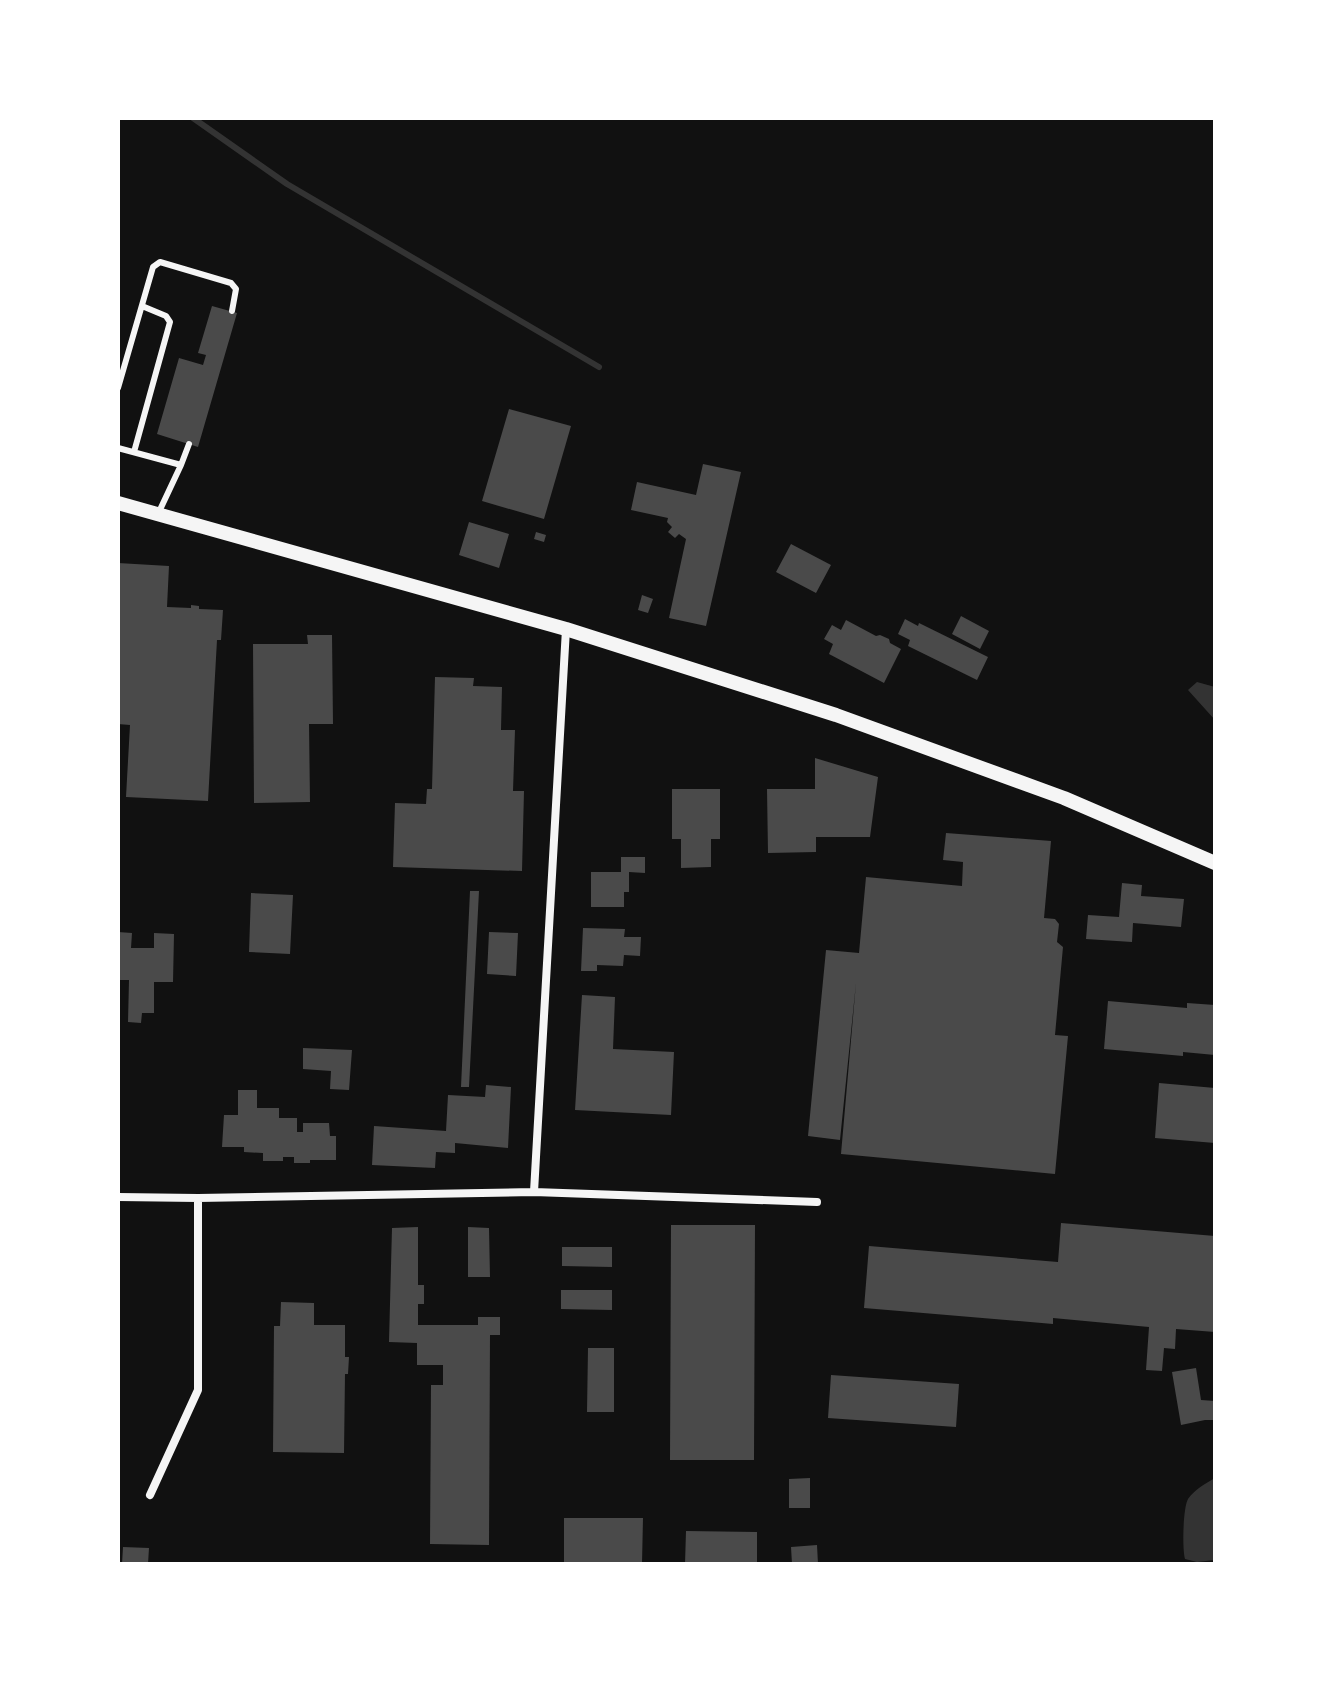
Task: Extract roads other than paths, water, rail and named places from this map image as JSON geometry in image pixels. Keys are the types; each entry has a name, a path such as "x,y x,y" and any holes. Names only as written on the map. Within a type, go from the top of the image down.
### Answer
{"street":[{"path":"118,503 566,629 851,720 1064,798 1215,863"},
{"path":"534,1192 566,629"},
{"path":"118,1197 534,1192 817,1202"},
{"path":"150,1495 198,1390 198,1198"}],"lane":[{"path":"118,388 153,267 160,262 231,283 236,289 232,311"},
{"path":"134,452 170,322 166,316 142,306"},
{"path":"158,514 189,444"},
{"path":"118,448 181,465"}],"waterway":[{"path":"193,118 287,184 599,367"}]}
